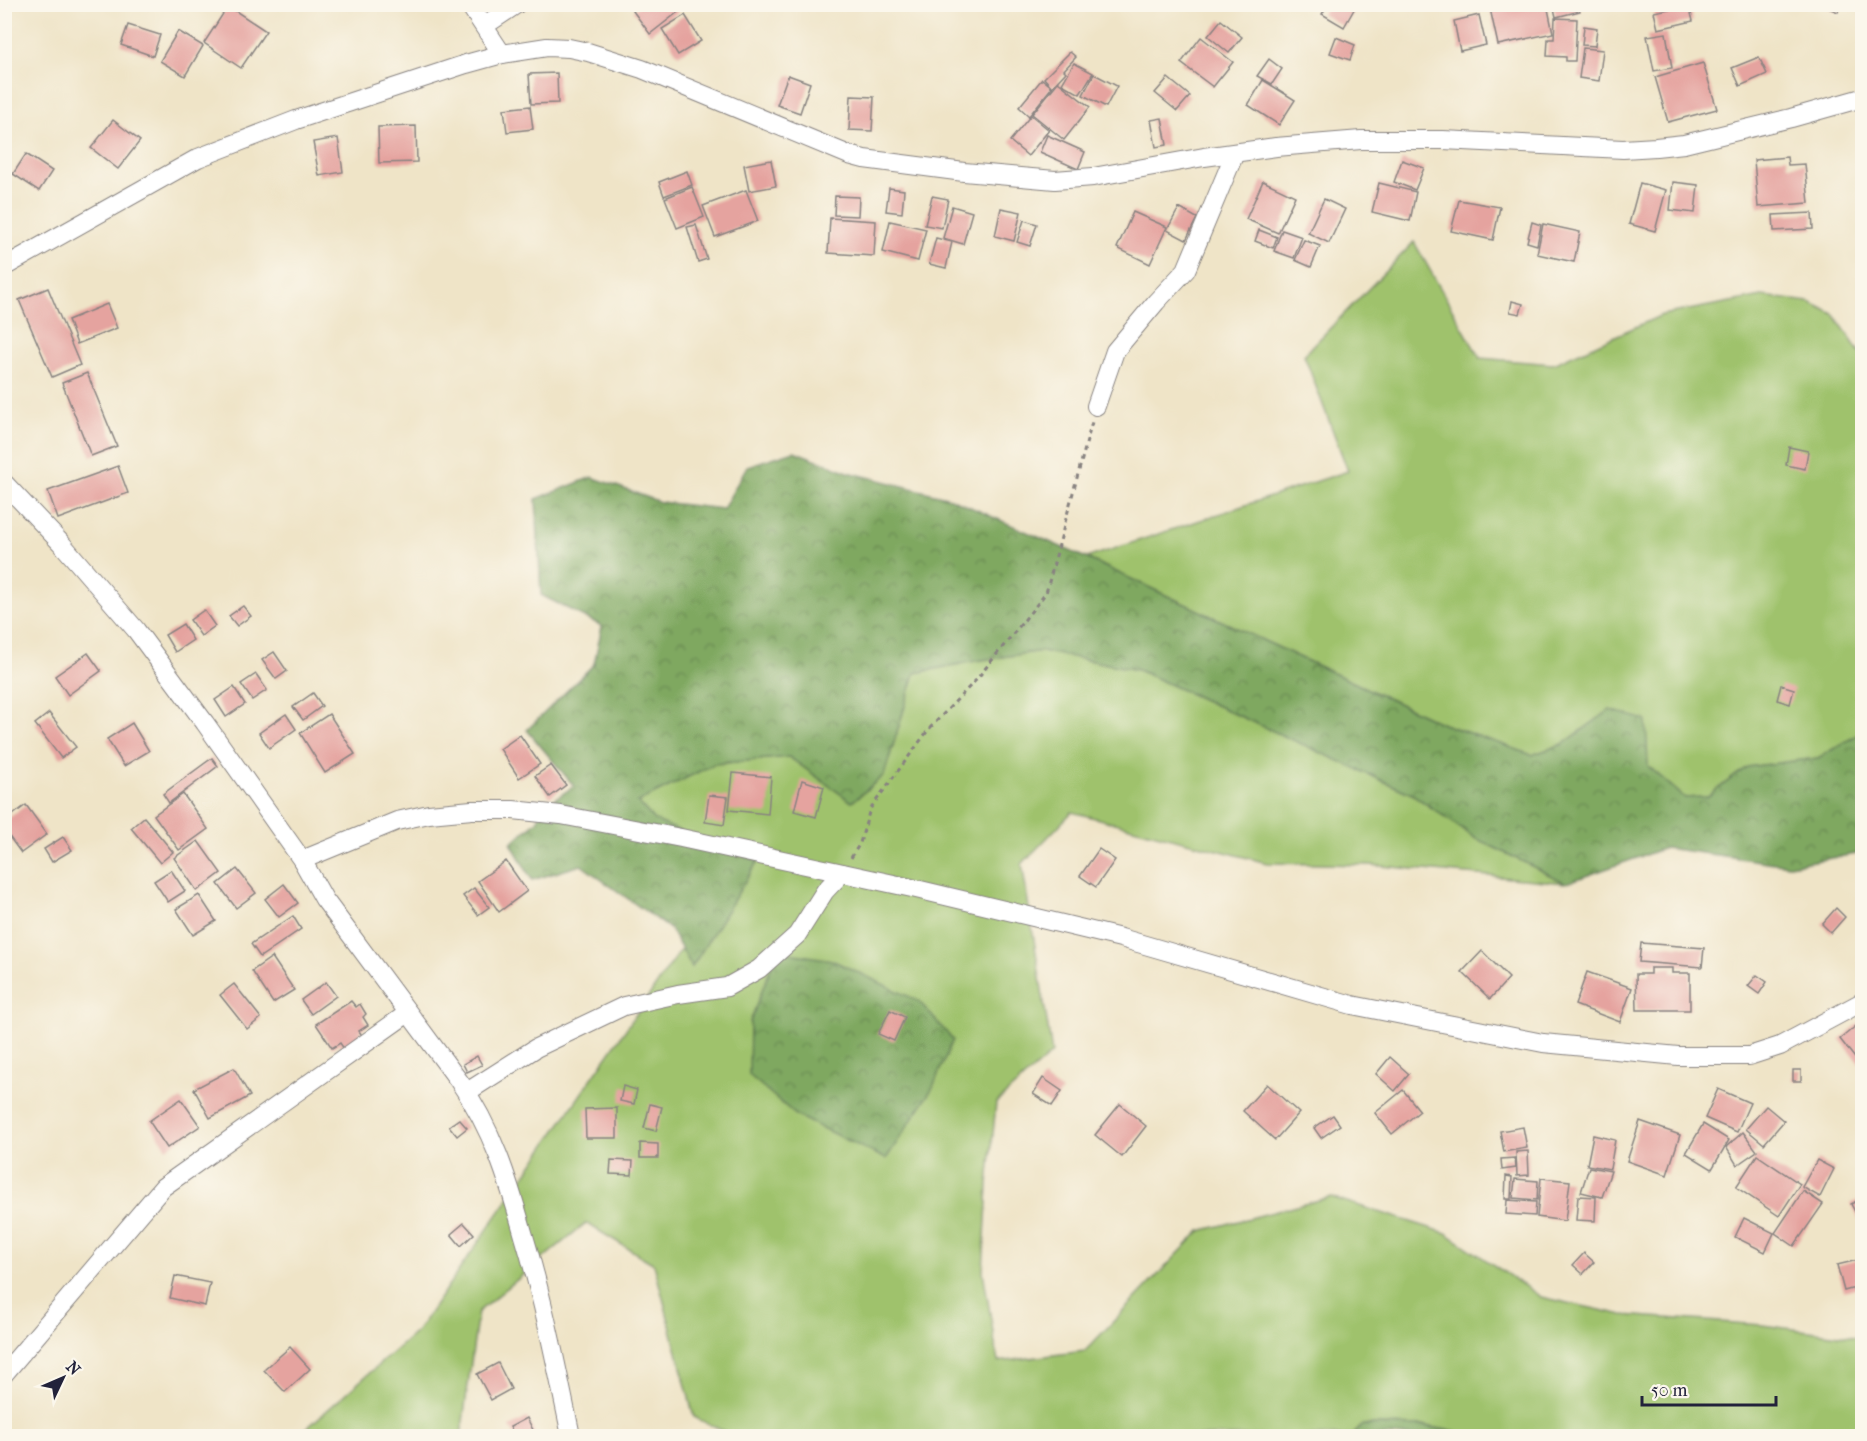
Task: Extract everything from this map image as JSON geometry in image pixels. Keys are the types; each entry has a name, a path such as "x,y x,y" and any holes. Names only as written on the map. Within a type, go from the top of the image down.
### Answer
{"street":[{"path":"470,4 502,54"},
{"path":"484,26 517,4"},
{"path":"4,267 198,158 296,120 466,64 502,54 547,47 588,52 642,69 849,155 880,162 964,172 1065,180 1234,153 1361,140 1398,139 1623,149 1656,147 1705,139 1863,98"},
{"path":"1096,406 1115,351 1186,270 1234,153"},
{"path":"4,483 61,543 135,630 205,723 250,790 302,860 324,898 467,1092 494,1142 506,1171 548,1320 571,1437"},
{"path":"302,860 397,821 429,814 472,810 513,810 561,815 842,873 1121,938 1352,1005 1543,1042 1678,1056 1749,1056 1780,1046 1863,1002"},
{"path":"467,1092 536,1048 624,1006 678,994 727,987 759,969 797,935 825,891 842,873"},
{"path":"4,1374 163,1187 408,1013"}],"path":[{"path":"842,873 860,843 870,809 929,729 976,680 1047,593 1096,406"}],"green space":[{"path":"1414,242 1480,358 1553,364 1662,315 1762,296 1809,302 1834,314 1862,356 1862,732 1818,758 1747,767 1707,797 1685,798 1648,766 1610,710 1563,744 1532,755 1443,724 1086,558 1348,471 1304,355"},
{"path":"794,451 848,472 950,498 1086,558 1443,724 1532,755 1563,744 1610,710 1646,720 1648,766 1685,798 1707,797 1747,767 1818,758 1862,732 1862,853 1789,865 1665,848 1566,883 1475,838 1412,794 1138,670 1042,651 915,673 884,775 852,802 789,757 714,764 638,802 654,820 714,846 758,861 692,967 670,929 581,865 532,880 511,843 537,821 546,805 574,786 527,730 594,664 602,626 541,595 536,499 592,477 660,502 723,509 747,466"},
{"path":"1042,651 1138,670 1412,794 1475,838 1566,883 1370,865 1267,863 1072,812 1022,864 1052,1053 996,1103 983,1271 998,1362 1085,1351 1200,1231 1331,1197 1446,1233 1541,1297 1623,1315 1762,1325 1862,1338 1862,1436 1478,1436 1425,1426 1363,1425 1352,1436 733,1436 694,1417 654,1264 586,1223 478,1312 461,1436 298,1436 417,1331 682,948 692,966 714,846 654,820 638,802 714,764 789,757 852,802 884,775 915,673"},
{"path":"777,951 832,960 919,1001 953,1040 932,1089 886,1159 797,1116 749,1075 750,1022"},
{"path":"1363,1425 1425,1426 1478,1436 1352,1436"}],"building":[{"path":"641,4 672,4 678,12 650,34 633,11"},
{"path":"1328,4 1357,4 1344,27 1322,14"},
{"path":"1489,4 1547,4 1553,33 1498,45"},
{"path":"1553,4 1578,4 1580,11 1556,17"},
{"path":"1819,4 1841,4 1838,12"},
{"path":"1689,5 1693,21 1658,29 1654,12"},
{"path":"228,6 266,31 241,68 204,43"},
{"path":"685,15 701,41 678,55 662,29"},
{"path":"1479,15 1486,45 1460,51 1454,21"},
{"path":"1555,18 1577,19 1575,61 1566,61 1566,57 1547,56 1548,39 1554,39"},
{"path":"1221,20 1242,37 1229,53 1208,36"},
{"path":"128,25 160,35 153,56 121,45"},
{"path":"1584,26 1597,28 1595,46 1582,45"},
{"path":"178,31 203,46 185,76 160,61"},
{"path":"1666,33 1672,68 1654,71 1647,36"},
{"path":"1201,37 1233,62 1213,87 1181,63"},
{"path":"1336,37 1355,45 1350,60 1330,53"},
{"path":"1583,48 1603,50 1599,81 1579,78"},
{"path":"1070,52 1076,57 1052,87 1044,78"},
{"path":"1759,57 1767,74 1740,86 1732,68"},
{"path":"1269,59 1282,69 1272,84 1257,76"},
{"path":"1074,63 1093,73 1080,94 1062,84"},
{"path":"1703,63 1717,109 1668,122 1655,77"},
{"path":"557,73 558,103 531,104 529,74"},
{"path":"1094,74 1117,86 1106,107 1083,95"},
{"path":"788,75 810,83 800,113 777,105"},
{"path":"1168,78 1190,96 1177,111 1155,93"},
{"path":"1042,79 1052,87 1029,116 1019,107"},
{"path":"1263,80 1295,100 1279,125 1248,105"},
{"path":"1058,82 1090,107 1064,140 1032,114"},
{"path":"851,96 874,97 872,131 849,130"},
{"path":"530,106 533,129 507,132 504,109"},
{"path":"1031,115 1049,130 1028,156 1010,141"},
{"path":"1162,118 1167,145 1156,147 1151,120"},
{"path":"113,120 140,141 118,169 91,148"},
{"path":"416,126 417,162 379,163 378,127"},
{"path":"1047,135 1085,152 1078,169 1040,152"},
{"path":"338,138 343,172 319,176 313,142"},
{"path":"26,154 52,171 39,191 13,174"},
{"path":"1787,157 1788,165 1805,164 1809,203 1758,207 1754,160"},
{"path":"771,160 776,186 749,191 744,165"},
{"path":"1402,160 1424,168 1415,190 1394,182"},
{"path":"687,171 692,185 664,196 659,182"},
{"path":"1263,181 1295,196 1278,233 1246,219"},
{"path":"1673,182 1698,185 1695,213 1670,210"},
{"path":"1379,183 1416,192 1410,221 1372,212"},
{"path":"1640,183 1666,190 1655,231 1629,224"},
{"path":"692,187 704,217 677,228 665,198"},
{"path":"889,188 904,190 902,213 886,211"},
{"path":"746,190 758,221 715,237 703,206"},
{"path":"835,196 859,197 858,216 834,215"},
{"path":"932,196 948,199 942,228 925,225"},
{"path":"1324,199 1345,209 1329,243 1308,233"},
{"path":"1459,200 1500,207 1493,240 1451,231"},
{"path":"952,206 972,212 963,244 943,238"},
{"path":"1001,208 1021,212 1014,241 995,236"},
{"path":"1179,208 1197,218 1186,240 1167,230"},
{"path":"1133,212 1167,227 1150,264 1117,248"},
{"path":"1812,213 1813,229 1774,231 1773,215"},
{"path":"830,218 876,221 874,256 828,253"},
{"path":"1024,220 1037,224 1030,246 1017,242"},
{"path":"890,221 926,229 918,261 883,252"},
{"path":"1532,222 1541,225 1537,245 1527,242"},
{"path":"1543,224 1580,232 1574,262 1537,254"},
{"path":"696,225 707,259 698,262 687,227"},
{"path":"1259,230 1277,237 1273,248 1255,241"},
{"path":"1282,230 1302,237 1294,258 1274,251"},
{"path":"936,238 952,242 946,268 929,264"},
{"path":"1304,240 1320,246 1311,267 1295,260"},
{"path":"48,288 80,365 52,377 19,300"},
{"path":"1512,301 1523,304 1520,314 1510,312"},
{"path":"107,304 117,328 77,344 68,320"},
{"path":"87,373 117,446 91,456 62,383"},
{"path":"1789,447 1808,451 1805,469 1786,465"},
{"path":"118,466 128,493 58,519 48,491"},
{"path":"243,606 251,616 237,626 229,616"},
{"path":"204,610 215,626 201,636 190,620"},
{"path":"183,624 193,640 175,652 165,635"},
{"path":"274,652 287,671 276,679 262,660"},
{"path":"88,653 101,671 68,695 55,676"},
{"path":"256,674 267,690 252,700 241,684"},
{"path":"1781,685 1794,689 1790,704 1777,700"},
{"path":"234,687 245,704 226,717 215,700"},
{"path":"313,693 322,706 303,720 293,707"},
{"path":"49,713 76,747 61,758 35,724"},
{"path":"286,714 296,729 269,748 259,733"},
{"path":"329,714 355,754 325,773 300,733"},
{"path":"132,723 149,751 124,766 107,739"},
{"path":"520,735 540,764 519,778 500,749"},
{"path":"212,758 218,766 169,803 163,794"},
{"path":"551,765 566,785 550,797 535,776"},
{"path":"733,773 771,777 768,814 729,810"},
{"path":"802,780 824,787 816,817 794,811"},
{"path":"183,794 208,829 179,850 154,815"},
{"path":"709,795 728,797 724,825 705,822"},
{"path":"26,805 47,834 21,853 5,831 5,821"},
{"path":"144,817 173,852 160,863 131,828"},
{"path":"63,837 72,850 52,862 44,849"},
{"path":"198,841 221,873 197,891 174,858"},
{"path":"1099,849 1115,860 1096,887 1080,876"},
{"path":"506,861 527,891 499,912 478,881"},
{"path":"237,869 256,893 236,908 218,884"},
{"path":"171,870 185,891 168,902 154,881"},
{"path":"284,884 298,903 279,917 265,899"},
{"path":"474,888 489,907 478,915 463,896"},
{"path":"199,895 216,921 193,935 176,909"},
{"path":"1836,908 1845,917 1831,933 1822,924"},
{"path":"293,916 301,929 260,957 251,944"},
{"path":"1641,943 1704,948 1702,967 1639,962"},
{"path":"1482,951 1509,978 1490,999 1462,972"},
{"path":"272,957 294,990 273,1003 252,971"},
{"path":"1650,968 1672,968 1672,973 1690,973 1690,1010 1637,1010 1636,974 1650,974"},
{"path":"1587,972 1632,988 1620,1022 1575,1005"},
{"path":"1757,975 1767,982 1759,994 1748,986"},
{"path":"326,982 336,996 311,1014 301,1000"},
{"path":"234,984 261,1018 247,1029 220,995"},
{"path":"351,1001 356,1007 360,1004 366,1014 363,1017 368,1025 359,1031 363,1037 344,1049 340,1043 332,1048 316,1024"},
{"path":"890,1010 905,1017 894,1041 878,1034"},
{"path":"1862,1021 1862,1067 1840,1039"},
{"path":"477,1056 482,1065 467,1072 463,1064"},
{"path":"1390,1057 1409,1074 1395,1091 1376,1074"},
{"path":"234,1068 250,1096 210,1118 194,1089"},
{"path":"1793,1070 1801,1070 1801,1081 1793,1081"},
{"path":"1043,1078 1062,1091 1052,1106 1033,1094"},
{"path":"1267,1084 1299,1113 1275,1140 1243,1111"},
{"path":"623,1086 637,1090 634,1104 620,1101"},
{"path":"1718,1089 1750,1103 1737,1132 1705,1118"},
{"path":"1403,1090 1420,1111 1392,1134 1375,1113"},
{"path":"181,1099 200,1126 167,1148 149,1121"},
{"path":"650,1104 662,1107 656,1131 644,1128"},
{"path":"1120,1104 1146,1126 1122,1157 1095,1135"},
{"path":"1766,1106 1784,1121 1764,1144 1746,1129"},
{"path":"617,1108 617,1138 586,1138 585,1109"},
{"path":"1333,1115 1340,1125 1321,1138 1314,1128"},
{"path":"459,1119 467,1128 457,1136 449,1126"},
{"path":"1640,1121 1680,1135 1667,1175 1627,1161"},
{"path":"1703,1124 1729,1140 1712,1169 1686,1153"},
{"path":"1523,1127 1527,1148 1504,1152 1500,1131"},
{"path":"1743,1132 1757,1151 1737,1165 1726,1147"},
{"path":"1593,1135 1615,1140 1610,1169 1587,1165"},
{"path":"640,1143 658,1144 658,1158 640,1158"},
{"path":"1528,1151 1529,1175 1517,1176 1516,1152"},
{"path":"1757,1155 1800,1184 1779,1216 1736,1187"},
{"path":"1515,1158 1516,1168 1502,1170 1501,1159"},
{"path":"611,1160 633,1161 632,1175 610,1174"},
{"path":"1817,1160 1834,1169 1820,1197 1802,1187"},
{"path":"1589,1167 1611,1171 1602,1197 1581,1192"},
{"path":"1506,1176 1512,1177 1511,1199 1505,1199"},
{"path":"1541,1178 1570,1181 1565,1221 1537,1217"},
{"path":"1515,1179 1538,1181 1537,1200 1513,1198"},
{"path":"1803,1191 1823,1204 1794,1246 1775,1233"},
{"path":"1578,1196 1596,1197 1595,1221 1576,1220"},
{"path":"1862,1198 1862,1225 1851,1204"},
{"path":"1507,1200 1536,1202 1535,1216 1506,1214"},
{"path":"1744,1218 1774,1233 1765,1252 1735,1237"},
{"path":"464,1223 474,1234 461,1246 451,1234"},
{"path":"1584,1253 1594,1262 1583,1274 1573,1265"},
{"path":"1862,1259 1862,1286 1844,1291 1837,1265"},
{"path":"175,1276 210,1283 205,1306 170,1298"},
{"path":"290,1347 310,1369 285,1392 264,1370"},
{"path":"498,1363 511,1389 491,1400 477,1374"},
{"path":"527,1418 535,1434 515,1436 510,1427"}]}
